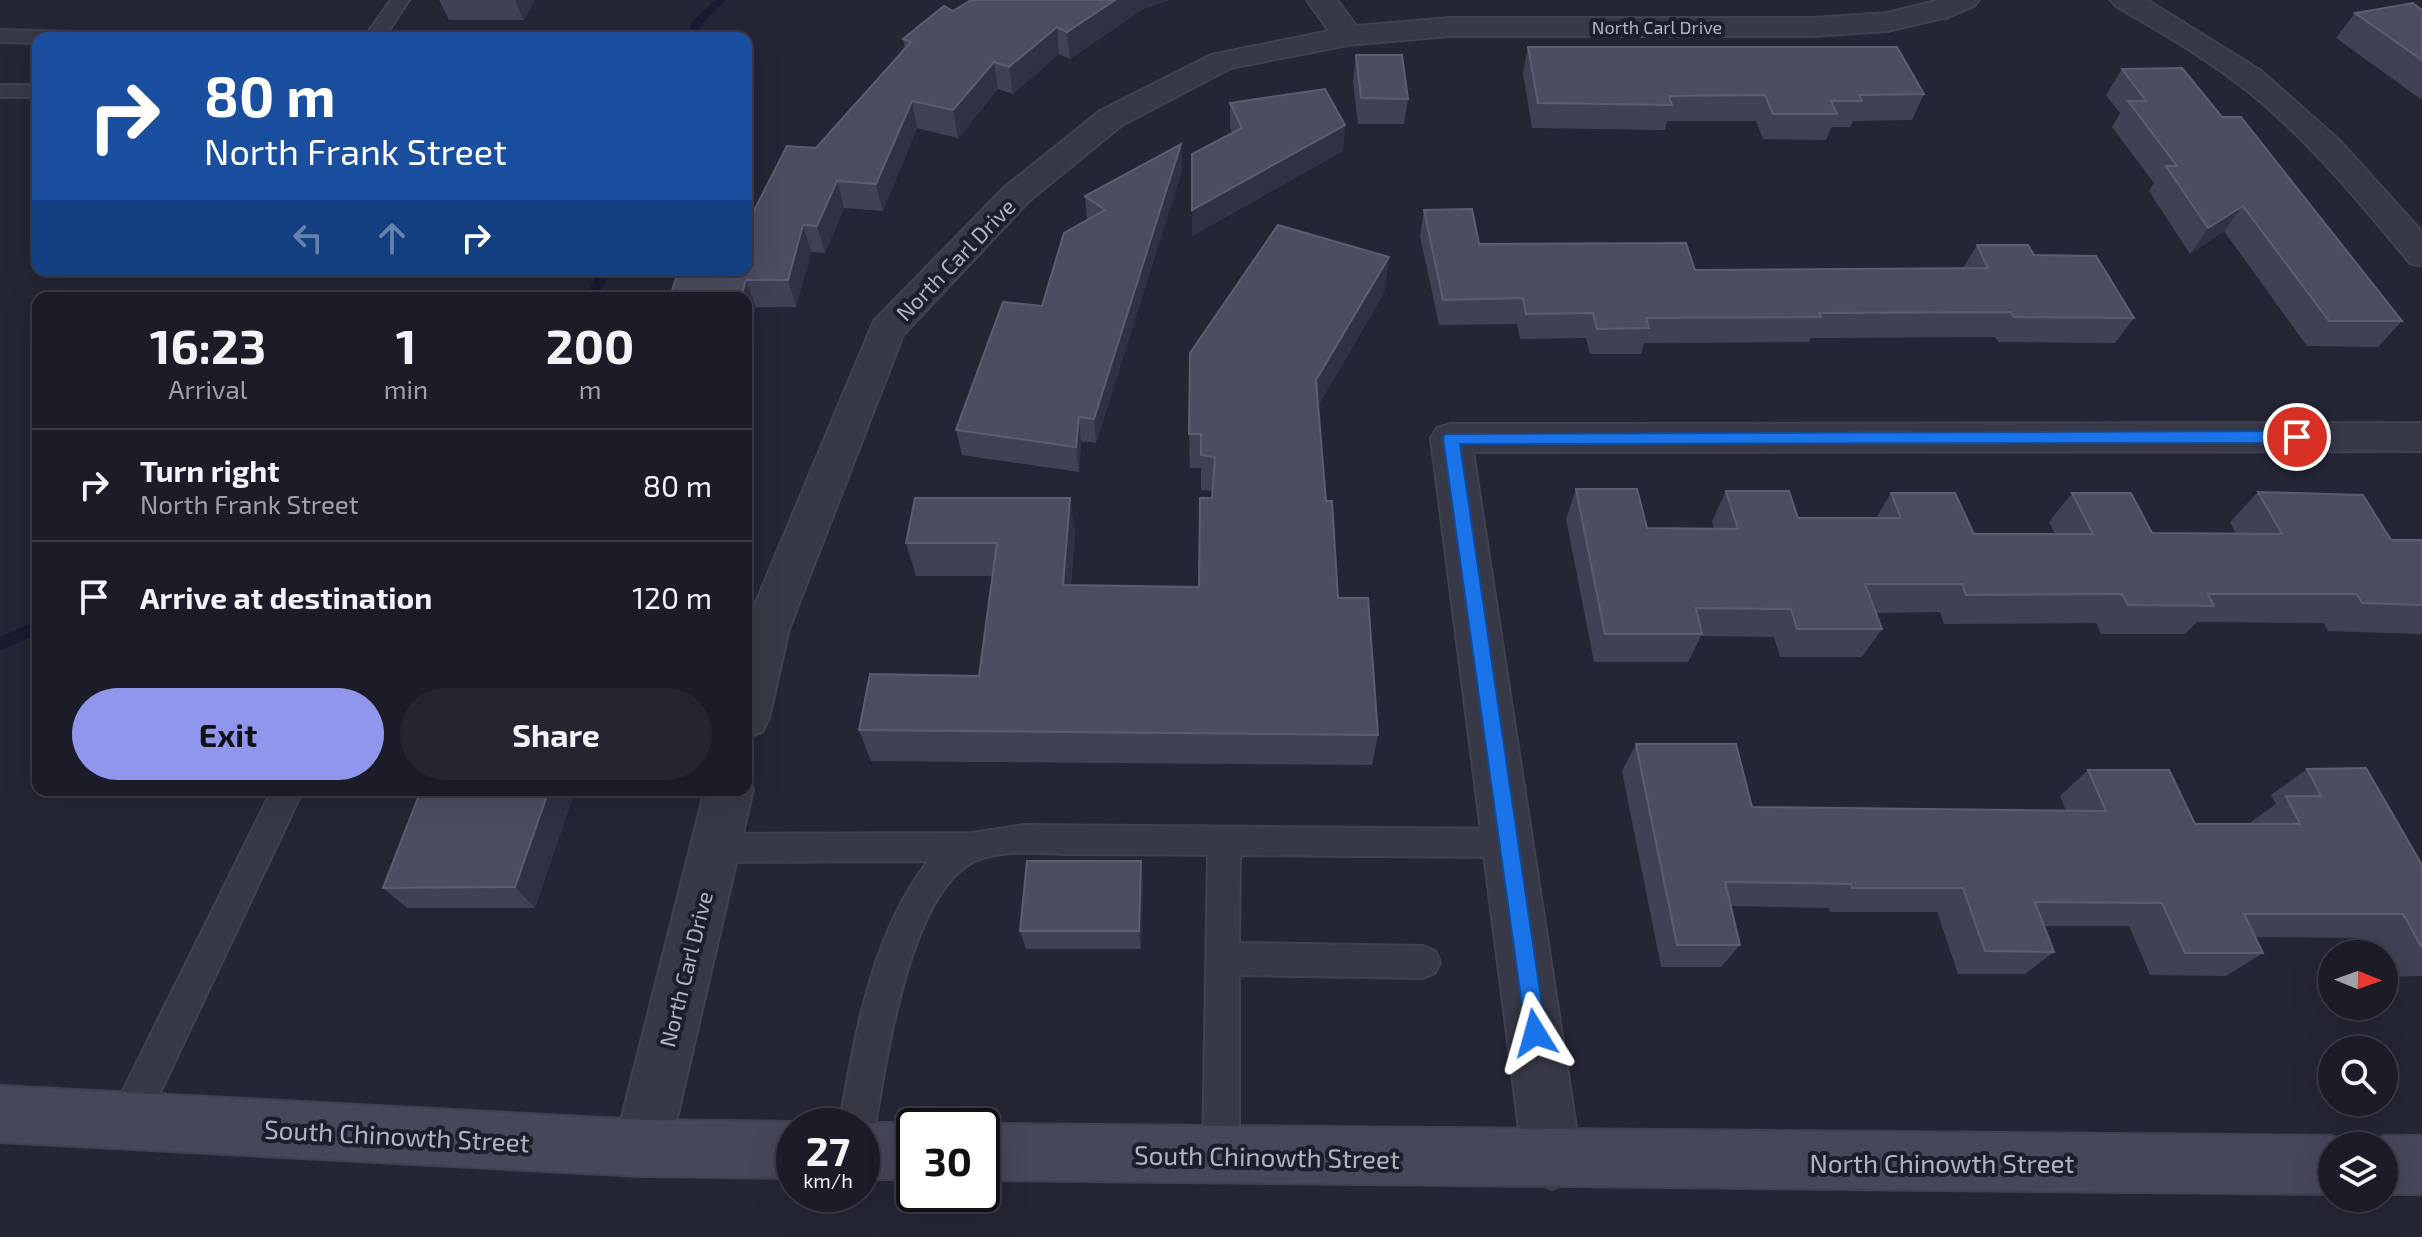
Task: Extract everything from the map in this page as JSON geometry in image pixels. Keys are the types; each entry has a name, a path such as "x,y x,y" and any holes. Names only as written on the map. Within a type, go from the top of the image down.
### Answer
{"street":[{"path":"1322,0 1348,36"},
{"name":"North Carl Drive","path":"752,693 767,629 887,330 1017,194 1111,118 1222,61 1348,36 1449,27 1813,27 1887,22 1938,11 1964,0"},
{"path":"2126,0 2198,41 2265,90 2327,147 2422,255"},
{"path":"1552,1160 1451,438 2422,437"},
{"name":"North Carl Drive","path":"642,1148 728,796"},
{"name":"South Chinowth Street","path":"0,1114 642,1148 776,1150"},
{"name":"South Chinowth Street","path":"1000,1152 1552,1160"},
{"name":"North Chinowth Street","path":"1552,1160 2318,1165"},
{"path":"2398,1165 2422,1165"}],"lane":[{"path":"378,32 400,0"},
{"path":"0,36 32,37"},
{"path":"0,91 32,91"},
{"path":"127,1122 285,796"},
{"path":"715,848 970,847 1024,839 1508,843"},
{"path":"1221,1155 1224,840"},
{"path":"860,1108 875,1026 906,922 928,882 970,847"},
{"path":"1224,959 1423,962"}],"building":[{"path":"971,0 1115,0 1067,32 1057,27 1009,67 994,62 953,110 912,101 876,184 837,181 817,226 803,225 788,280 746,280 743,292 671,292 677,276 752,276 752,214 787,146 816,148 911,42 903,39 944,6 953,11"},
{"path":"2413,3 2422,10 2422,60 2355,13"},
{"path":"1528,47 1897,47 1924,94 1859,95 1862,101 1831,101 1837,114 1773,114 1765,95 1669,96 1672,105 1538,103"},
{"path":"1356,55 1402,55 1408,99 1361,98"},
{"path":"2182,68 2222,117 2241,117 2402,321 2329,321 2243,206 2208,228 2166,166 2177,166 2128,101 2146,101 2122,69"},
{"path":"1325,89 1345,125 1192,210 1192,154 1242,128 1230,103"},
{"path":"1181,144 1094,419 1079,417 1076,447 956,430 1003,302 1042,306 1064,233 1105,210 1085,196"},
{"path":"1472,209 1479,244 1686,243 1695,270 1988,268 1977,245 2028,245 2034,255 2096,256 2134,318 2014,317 2011,312 1819,313 1821,317 1646,318 1649,328 1597,329 1593,313 1526,314 1523,298 1443,300 1424,210"},
{"path":"1278,225 1389,257 1316,380 1326,501 1332,501 1338,598 1368,598 1378,735 859,730 870,674 979,676 997,543 906,543 915,498 1070,498 1063,585 1199,587 1200,498 1212,498 1215,457 1201,455 1201,434 1189,434 1190,353"},
{"path":"1576,489 1637,489 1647,528 1738,529 1726,491 1789,491 1798,518 1901,518 1891,493 1955,493 1974,534 2093,534 2072,493 2131,493 2152,533 2282,534 2258,492 2363,495 2391,540 2422,540 2422,605 2362,603 2357,594 2208,594 2214,606 2128,605 2122,594 1966,595 1962,584 1865,584 1882,629 1797,629 1791,609 1696,608 1702,634 1605,634"},
{"path":"1636,744 1736,744 1752,807 2106,811 2088,770 2169,770 2195,824 2300,824 2286,796 2321,796 2307,769 2366,768 2422,865 2422,948 2403,914 2244,914 2263,953 2185,953 2162,903 2035,902 2054,952 1985,951 1963,888 1852,888 1851,884 1725,882 1740,945 1677,945"},
{"path":"419,796 547,796 515,887 383,888"},
{"path":"1027,861 1141,861 1139,931 1020,931"}],"waterway":[{"path":"693,32 697,23 721,0"},
{"path":"593,292 603,276"},
{"path":"0,644 32,630"}],"route":[{"path":"1535,1033 1451,438 2297,437"}]}
